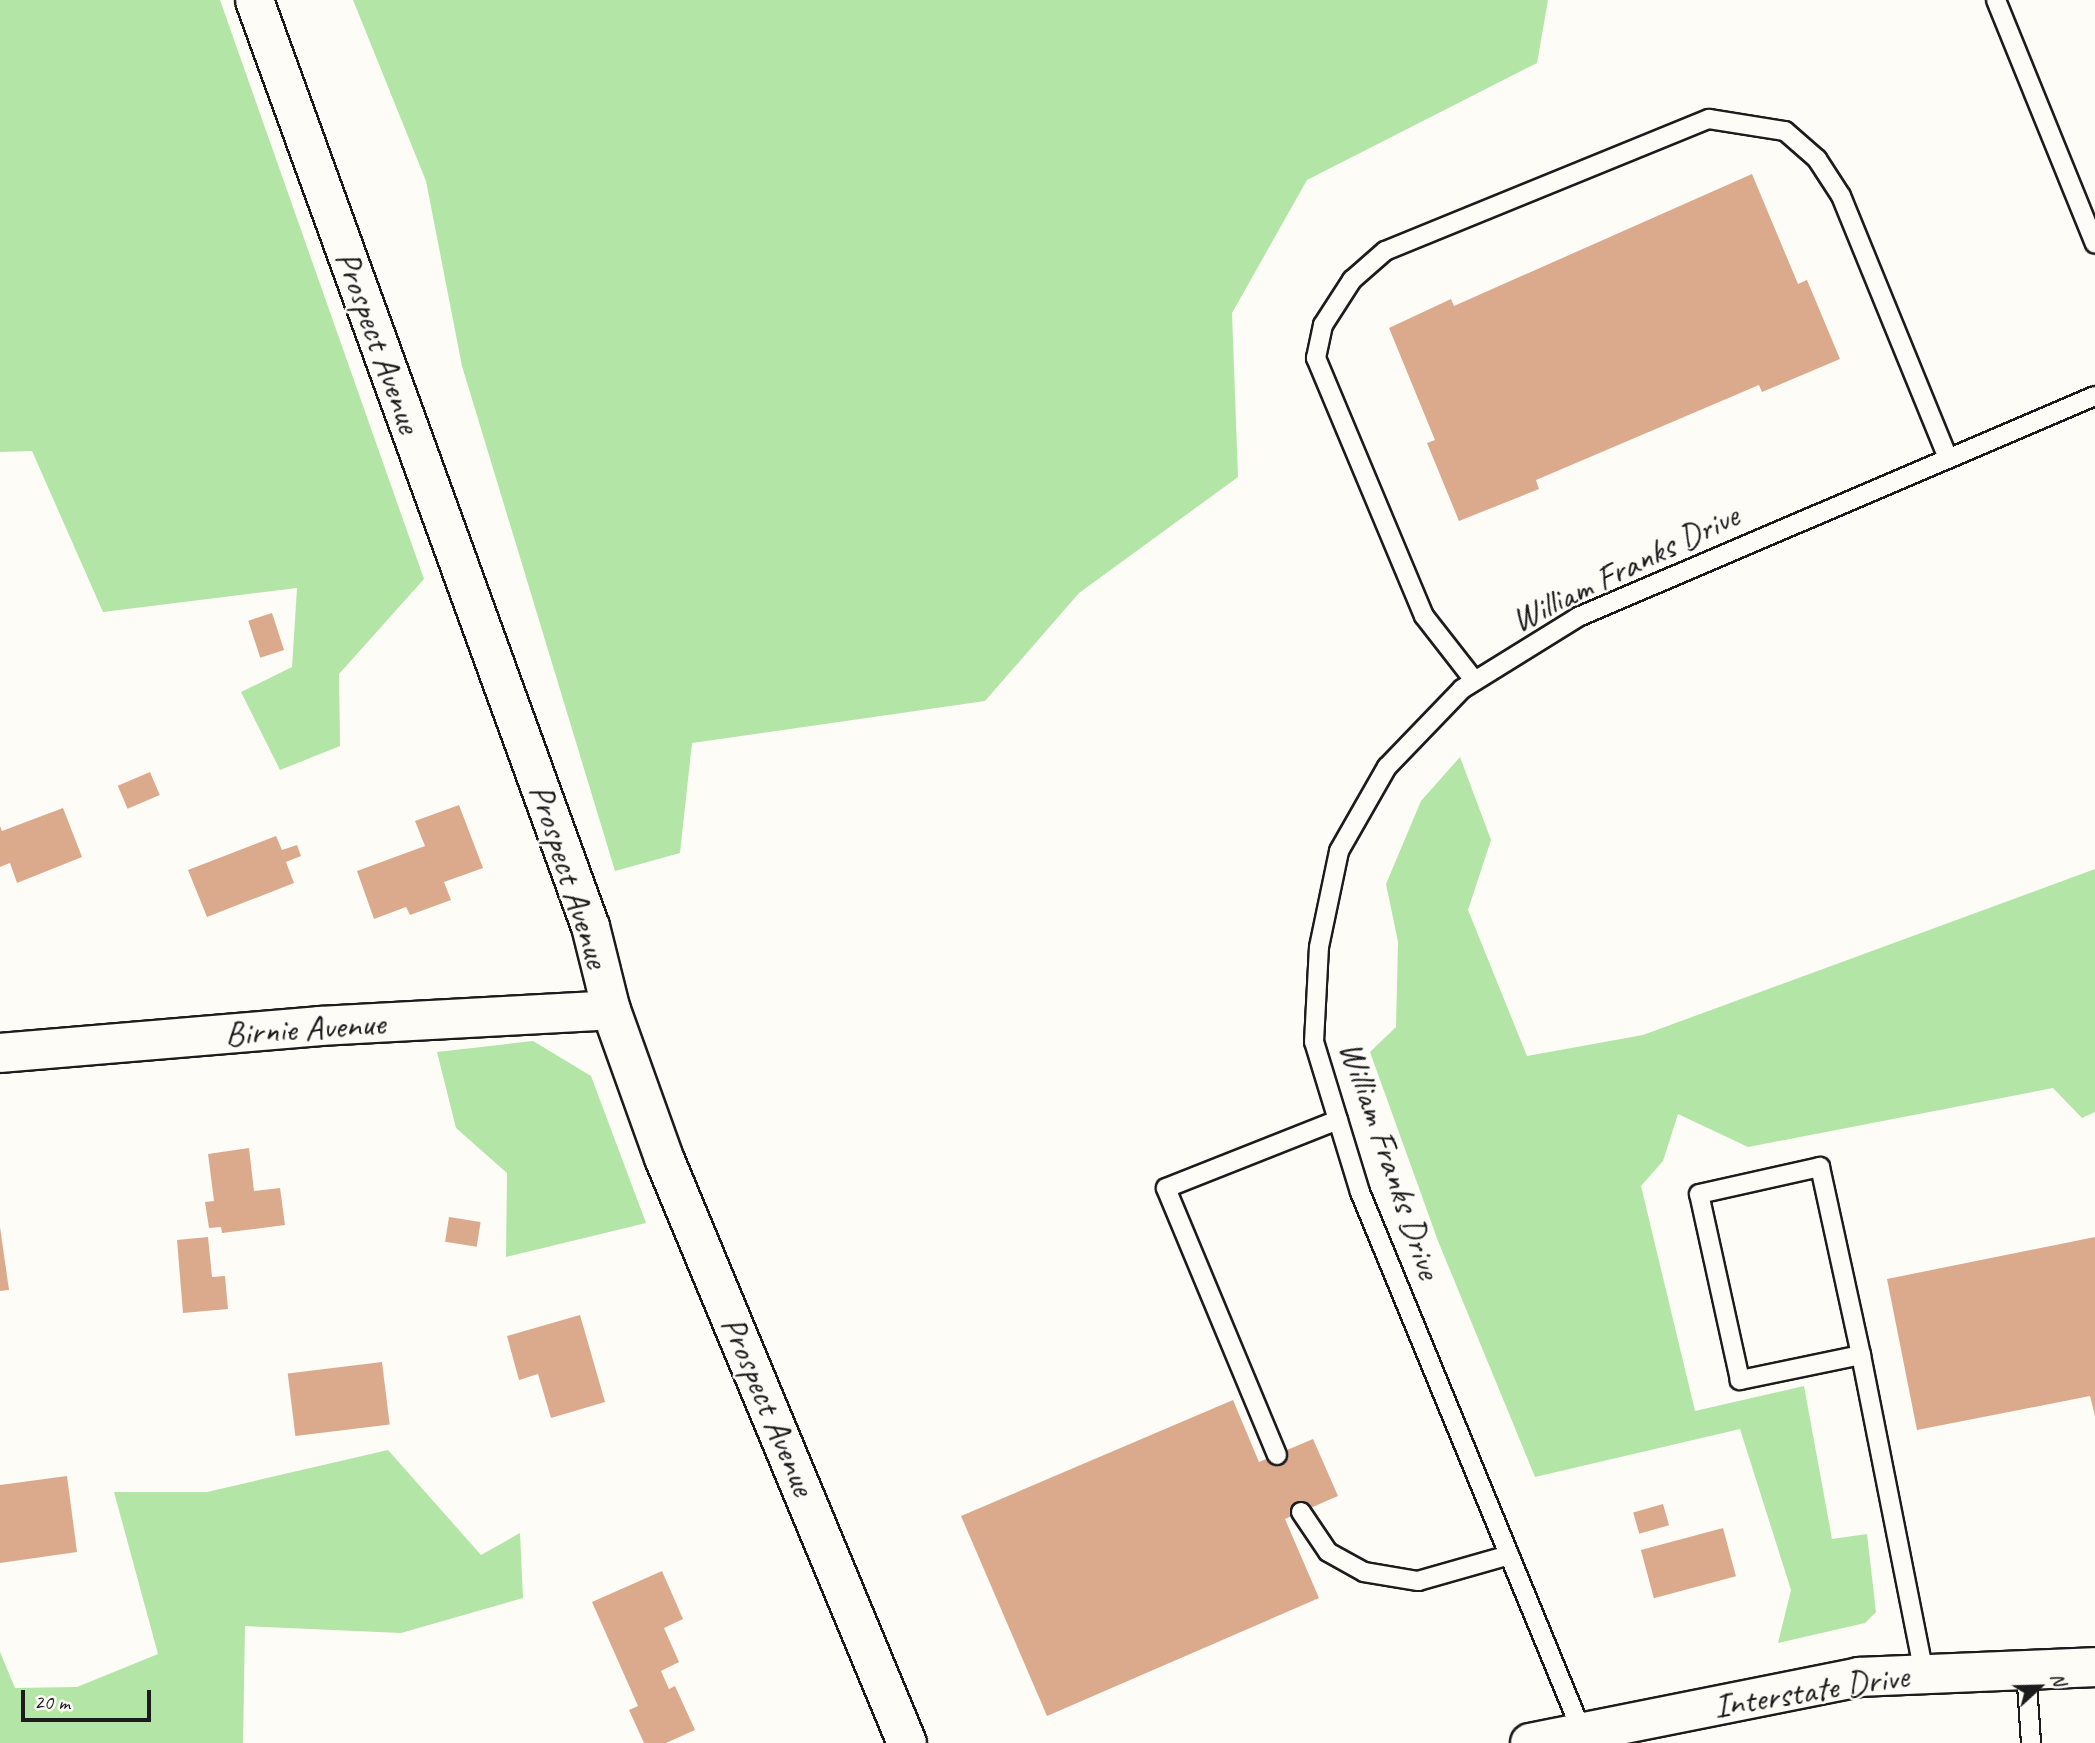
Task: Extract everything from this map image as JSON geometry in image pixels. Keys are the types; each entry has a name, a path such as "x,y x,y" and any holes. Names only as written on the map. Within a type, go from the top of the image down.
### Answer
{"street":[{"name":"Prospect Avenue","path":"254,0 590,926 611,1010 664,1158 907,1743"},
{"name":"Birnie Avenue","path":"0,1053 320,1026 611,1010"},
{"name":"Interstate Drive","path":"1530,1743 1859,1677 2095,1667"}],"lane":[{"path":"1996,0 2095,244"},
{"path":"1474,680 1424,616 1316,358 1323,325 1345,291 1385,251 1709,119 1786,131 1817,159 1841,196 1948,458"},
{"name":"William Franks Drive","path":"1582,1732 1360,1192 1314,1042 1319,947 1339,850 1387,766 1474,680 1578,617 2095,396"},
{"path":"1277,1455 1167,1188 1338,1120"},
{"path":"1861,1355 1740,1380 1699,1194 1820,1167 1861,1355 1924,1673"},
{"path":"1301,1512 1328,1552 1364,1572 1418,1581 1509,1555"},
{"path":"2026,1668 2031,1743"}],"green space":[{"path":"0,0 220,0 424,579 339,674 340,746 280,770 241,692 292,667 297,588 103,612 32,451 0,452"},
{"path":"353,0 1548,0 1537,63 1307,180 1232,313 1238,477 1079,593 985,701 692,743 680,853 615,871 462,366 426,181"},
{"path":"1460,757 1491,840 1468,910 1527,1056 1643,1035 2095,869 2095,1112 2082,1118 2053,1088 1748,1147 1678,1114 1663,1161 1641,1186 1695,1411 1804,1386 1832,1539 1867,1534 1876,1612 1865,1623 1778,1643 1791,1590 1740,1429 1535,1477 1438,1241 1370,1052 1396,1027 1398,942 1386,884 1421,801"},
{"path":"533,1041 591,1076 646,1223 506,1257 507,1173 456,1128 437,1052"},
{"path":"388,1450 481,1555 520,1533 523,1598 401,1633 245,1626 243,1743 0,1743 0,1652 15,1688 77,1687 158,1654 114,1492 207,1492"}],"building":[{"path":"1752,174 1798,284 1807,280 1840,359 1762,392 1759,385 1536,480 1539,489 1459,521 1427,443 1435,440 1389,328 1451,299 1454,306"},
{"path":"272,613 284,650 260,658 248,621"},
{"path":"150,772 160,795 128,809 118,786"},
{"path":"459,805 483,868 444,882 451,900 410,915 406,907 374,919 357,871 425,846 415,821"},
{"path":"63,808 82,857 17,883 10,863 0,867 0,826 2,831"},
{"path":"276,836 282,850 297,845 301,856 286,862 294,883 207,917 188,870"},
{"path":"249,1148 254,1191 280,1188 285,1225 222,1233 221,1227 209,1228 205,1202 214,1201 208,1154"},
{"path":"449,1217 481,1222 477,1247 445,1242"},
{"path":"0,1227 9,1290 0,1291"},
{"path":"208,1237 212,1277 225,1276 228,1309 183,1313 177,1240"},
{"path":"2095,1237 2095,1416 2090,1396 1917,1430 1887,1279"},
{"path":"580,1315 605,1402 551,1418 538,1374 519,1380 507,1336"},
{"path":"382,1362 390,1425 295,1436 288,1374"},
{"path":"1233,1400 1259,1462 1313,1439 1338,1496 1285,1519 1319,1598 1047,1716 961,1516"},
{"path":"67,1476 77,1552 0,1563 0,1485"},
{"path":"1663,1504 1669,1525 1639,1534 1633,1513"},
{"path":"1723,1528 1736,1576 1654,1598 1641,1550"},
{"path":"662,1571 683,1619 664,1628 679,1662 661,1671 669,1689 675,1686 695,1730 666,1743 644,1743 629,1710 638,1706 592,1602"}]}
